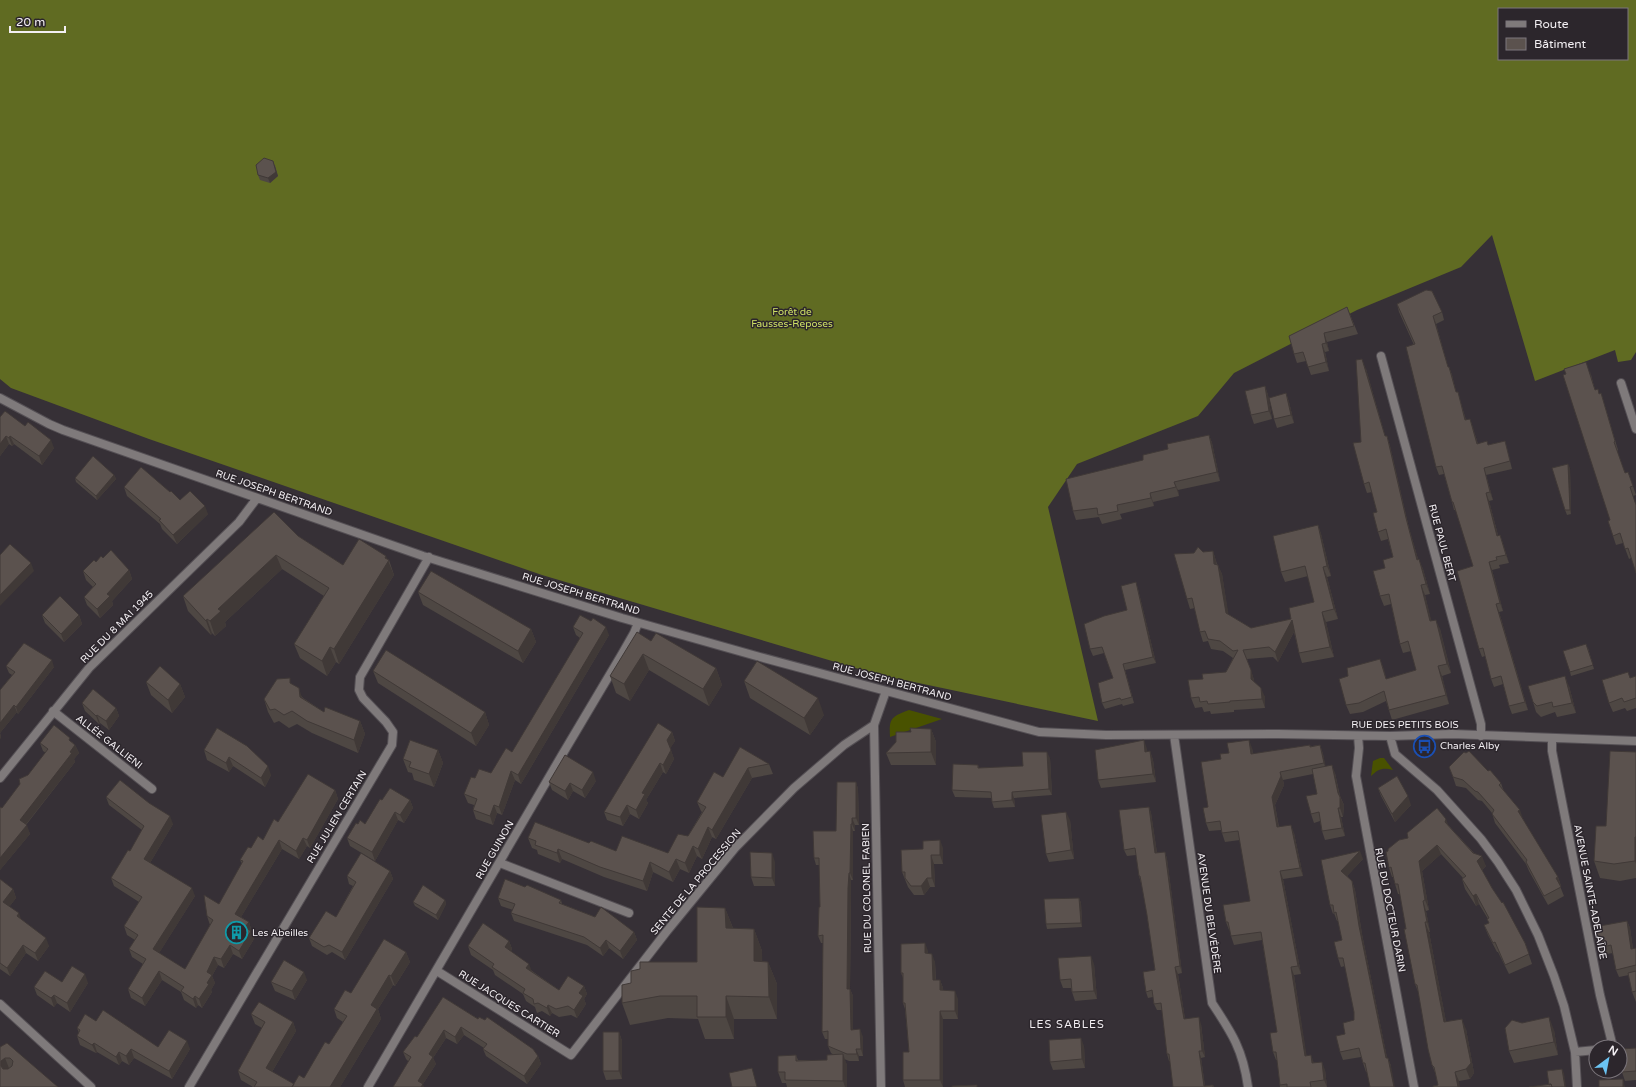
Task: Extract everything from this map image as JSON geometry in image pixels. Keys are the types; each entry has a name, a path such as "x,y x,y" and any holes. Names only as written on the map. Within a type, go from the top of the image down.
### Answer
{"street":[{"name":"RUE PAUL BERT","path":"1381,356 1481,724 1481,736"},
{"path":"1621,383 1636,429"},
{"name":"RUE JOSEPH BERTRAND","path":"0,398 63,430 429,557 638,623 1039,732 1174,735"},
{"name":"RUE DU 8 MAI 1945","path":"0,778 89,668 239,522 257,498"},
{"name":"RUE JULIEN CERTAIN","path":"189,1087 392,745 392,732 386,722 363,698 359,690 360,677 429,557"},
{"name":"RUE GUINON","path":"368,1087 631,638 638,623"},
{"name":"RUE DU COLONEL FABIEN","path":"881,1087 874,725 886,691"},
{"name":"ALLÉE GALLIENI","path":"53,711 152,789"},
{"name":"SENTE DE LA PROCESSION","path":"571,1055 667,931 735,848 800,783 844,744 874,725"},
{"name":"RUE DES PETITS BOIS","path":"1174,735 1390,736 1452,734 1636,741"},
{"name":"AVENUE DU BELVÉDÈRE","path":"1174,735 1212,1003 1234,1036 1245,1067 1248,1087"},
{"name":"RUE DU DOCTEUR DARIN","path":"1358,736 1359,748 1356,776 1414,1087"},
{"path":"1390,736 1395,754 1437,790 1481,839 1516,890 1538,936 1564,1006 1575,1052 1577,1087"},
{"name":"AVENUE SAINTE-ADELAÏDE","path":"1552,739 1552,751 1600,995 1611,1039"},
{"path":"500,863 629,913"},
{"name":"RUE JACQUES CARTIER","path":"437,970 571,1055"},
{"path":"0,1004 91,1087"},
{"path":"1575,1052 1588,1051"}],"green space":[{"name":"Forêt de Fausses-Reposes","path":"0,0 1636,0 1636,352 1631,360 1618,362 1615,350 1535,381 1492,235 1461,267 1357,310 1234,373 1198,416 1077,464 1048,507 1098,721 876,674 542,575 149,439 11,388 0,379"},
{"path":"909,710 942,719 890,737 890,726 892,719 898,714"},
{"path":"1384,758 1393,770 1381,769 1371,776 1373,761"}],"building":[{"path":"264,158 273,161 276,172 268,178 258,175 256,165"},
{"path":"1426,290 1432,291 1442,312 1433,316 1456,392 1458,392 1465,420 1470,419 1477,444 1487,441 1488,445 1505,441 1510,461 1484,468 1490,492 1486,493 1497,536 1500,535 1506,555 1496,557 1497,560 1489,562 1500,603 1496,604 1525,702 1509,706 1501,676 1491,679 1483,648 1479,649 1457,571 1473,566 1442,466 1436,467 1406,347 1415,344 1397,304"},
{"path":"1347,307 1354,326 1324,333 1326,343 1322,344 1326,362 1308,367 1303,352 1294,354 1289,336"},
{"path":"1362,359 1385,436 1387,436 1417,560 1419,559 1426,584 1421,585 1430,621 1436,620 1447,664 1438,666 1446,695 1389,710 1384,691 1359,703 1346,705 1339,679 1348,676 1347,668 1380,659 1386,679 1416,670 1408,641 1400,644 1389,594 1380,596 1373,571 1385,568 1383,560 1393,557 1386,529 1378,532 1373,513 1377,512 1369,482 1364,484 1353,443 1361,442 1356,360"},
{"path":"1586,362 1595,390 1598,389 1599,394 1601,393 1615,441 1614,442 1625,473 1628,472 1633,486 1630,487 1636,505 1636,573 1628,548 1625,549 1620,533 1613,536 1608,521 1610,520 1563,375 1566,374 1564,369"},
{"path":"1265,386 1269,411 1251,415 1245,391"},
{"path":"1286,393 1291,415 1274,419 1269,398"},
{"path":"5,411 25,426 28,422 51,440 39,456 10,436 9,438 6,436 0,444 0,417"},
{"path":"1209,435 1217,472 1174,482 1176,487 1150,493 1151,498 1117,505 1118,511 1098,515 1097,508 1073,511 1066,479 1143,460 1143,455 1168,449 1167,444"},
{"path":"93,456 114,475 96,496 75,478"},
{"path":"1568,464 1570,510 1565,510 1552,468"},
{"path":"141,467 180,500 190,491 205,506 173,535 159,520 161,519 124,487"},
{"path":"274,512 298,536 343,565 359,539 386,556 385,558 389,560 334,649 330,647 322,661 294,644 329,588 276,555 218,609 221,611 210,621 207,619 206,621 183,596"},
{"path":"1318,525 1327,566 1323,567 1334,609 1322,612 1330,647 1299,653 1292,620 1275,652 1269,647 1243,650 1251,670 1251,679 1261,688 1262,699 1208,704 1207,701 1200,702 1199,697 1191,698 1188,680 1203,679 1202,674 1226,672 1238,650 1233,651 1220,641 1208,639 1205,631 1200,632 1192,598 1187,599 1174,554 1194,553 1198,547 1203,552 1213,551 1214,564 1218,565 1226,613 1251,628 1291,619 1289,608 1314,602 1305,566 1281,572 1273,536"},
{"path":"10,544 31,563 0,595 0,555"},
{"path":"111,550 129,570 107,594 110,596 97,609 84,597 96,584 83,571 94,560 96,562 101,556 103,558"},
{"path":"431,571 531,629 518,651 418,592"},
{"path":"1136,582 1153,657 1123,664 1132,697 1121,700 1120,698 1102,703 1098,683 1113,678 1102,647 1090,649 1084,624 1104,616 1127,610 1121,586"},
{"path":"60,596 79,615 61,634 42,615"},
{"path":"580,615 591,621 593,618 606,627 518,775 511,771 499,807 494,805 490,816 473,810 477,799 464,794 471,777 475,778 479,769 491,773 506,748 512,752 583,633 573,627"},
{"path":"637,632 651,641 656,633 716,668 703,689 643,654 624,684 610,676"},
{"path":"24,643 52,660 16,707 14,705 0,723 0,690 15,672 6,666"},
{"path":"1586,644 1593,665 1570,672 1563,651"},
{"path":"386,650 485,712 471,733 373,671"},
{"path":"757,661 818,698 804,718 744,681"},
{"path":"160,666 180,684 168,700 146,682"},
{"path":"1628,672 1630,678 1636,676 1636,698 1624,702 1622,698 1609,703 1602,680"},
{"path":"1565,676 1572,703 1553,707 1552,702 1537,706 1533,702 1528,686"},
{"path":"290,678 290,683 299,688 300,697 324,712 325,707 360,721 354,740 307,721 292,711 284,715 275,709 270,710 264,699 277,679"},
{"path":"93,689 116,708 106,721 97,715 96,716 82,703"},
{"path":"658,723 672,732 667,740 671,750 663,765 660,763 642,793 645,794 636,810 627,805 620,817 604,812"},
{"path":"54,725 70,738 69,740 75,745 70,752 72,753 20,820 27,825 0,858 0,807 2,808 20,784 19,779 28,775 48,749 40,743"},
{"path":"217,728 247,746 268,766 261,778 229,757 226,763 204,750"},
{"path":"910,728 931,729 931,752 886,753 896,742 896,732 911,732"},
{"path":"410,740 438,750 429,774 409,767 411,762 403,759"},
{"path":"1144,740 1145,752 1150,751 1153,774 1098,780 1095,750"},
{"path":"1249,740 1251,754 1310,745 1310,747 1320,745 1324,763 1280,772 1281,776 1272,797 1277,827 1291,825 1300,868 1280,871 1298,966 1291,967 1305,1056 1311,1055 1312,1063 1322,1062 1324,1080 1310,1082 1311,1087 1287,1087 1287,1084 1280,1085 1276,1052 1273,1052 1270,1033 1277,1032 1261,932 1231,936 1228,922 1226,922 1223,905 1250,901 1238,831 1222,833 1220,821 1206,823 1203,808 1208,807 1201,762 1221,759 1220,754 1229,753 1227,743"},
{"path":"740,747 769,764 748,768 712,830 708,827 698,849 693,846 685,863 676,859 669,872 650,862 643,881 600,867 558,849 557,853 535,845 536,841 528,838 535,822 589,843 591,841 616,851 622,836 668,853 678,834 688,836 706,807 697,802 714,772 723,777"},
{"path":"1469,751 1488,771 1490,770 1501,783 1499,785 1520,810 1518,811 1558,877 1556,878 1561,887 1544,896 1526,862 1527,860 1492,814 1494,810 1478,792 1463,780 1453,777 1449,767 1464,752 1466,753"},
{"path":"1610,751 1636,752 1635,861 1614,864 1594,861 1596,826 1606,826"},
{"path":"1022,752 1047,752 1049,789 1012,792 1012,800 992,802 991,792 952,790 953,764 978,765 978,768 1023,766"},
{"path":"565,755 593,772 582,790 570,783 565,791 549,782"},
{"path":"1332,765 1340,797 1340,808 1338,808 1342,828 1322,831 1319,812 1311,814 1306,796 1317,794 1312,769"},
{"path":"308,774 335,790 307,840 303,838 296,851 279,840 235,914 249,922 245,927 251,931 239,951 230,945 221,959 214,957 207,972 212,975 207,983 209,984 199,999 195,996 193,999 181,991 184,987 159,971 142,998 128,989 146,959 129,949 138,935 124,926 142,897 111,878 128,850 130,851 144,826 106,797 120,780 149,803 170,816 144,859 192,888 153,949 185,969 213,920 207,916 204,895 219,904 243,861 240,860 248,847 251,848 258,836 263,840 274,819 278,822"},
{"path":"1397,776 1408,796 1392,814 1378,788"},
{"path":"837,782 856,782 856,818 852,818 851,824 850,873 848,888 847,989 850,989 851,1030 860,1029 861,1049 856,1049 857,1054 847,1054 828,1046 828,1031 822,1032 823,935 818,936 820,907 819,858 814,858 813,831 836,831"},
{"path":"390,788 410,800 400,815 395,812 372,852 347,838 356,823 358,824 360,820 365,824 380,799 382,800"},
{"path":"1149,807 1155,853 1165,852 1180,966 1175,967 1184,1019 1199,1017 1202,1051 1199,1051 1204,1086 1213,1085 1213,1087 1173,1087 1169,1054 1167,1054 1161,1003 1154,1004 1152,990 1146,992 1143,972 1155,970 1147,915 1135,848 1124,850 1119,810"},
{"path":"1437,808 1446,819 1445,822 1473,853 1482,856 1477,861 1492,888 1502,903 1503,902 1525,943 1529,954 1505,965 1495,942 1493,943 1484,925 1489,923 1487,919 1489,918 1476,894 1473,896 1462,879 1466,876 1437,845 1419,861 1425,900 1423,901 1427,922 1425,922 1444,1022 1462,1019 1471,1063 1466,1069 1455,1072 1458,1087 1433,1087 1438,1085 1428,1049 1417,985 1415,984 1404,929 1406,929 1398,884 1395,884 1391,867 1389,868 1386,852 1399,840 1408,838 1407,833"},
{"path":"1066,812 1071,850 1046,854 1041,815"},
{"path":"940,840 940,855 931,855 932,878 927,878 921,886 911,886 905,878 905,872 902,872 901,850 923,849 923,841"},
{"path":"1360,851 1341,871 1352,881 1359,926 1386,1058 1388,1058 1394,1087 1370,1087 1365,1063 1363,1063 1359,1048 1340,1052 1336,1036 1345,1034 1343,1023 1354,1020 1354,1012 1343,958 1338,958 1334,942 1342,940 1336,912 1334,913 1333,905 1330,905 1321,860"},
{"path":"750,852 772,853 772,878 751,877"},
{"path":"361,853 390,871 342,952 329,945 324,947 309,938 326,911 336,917 356,882 347,876"},
{"path":"0,879 13,889 3,902 19,913 17,916 46,938 35,953 23,945 7,968 0,963"},
{"path":"505,879 525,887 527,885 561,900 559,903 595,917 601,907 634,932 620,951 606,940 600,948 584,937 511,913 515,904 498,898"},
{"path":"423,885 445,900 436,915 413,902"},
{"path":"1079,898 1081,923 1046,924 1044,899"},
{"path":"697,907 725,908 726,928 754,929 754,961 768,962 769,997 726,996 726,1017 697,1017 697,996 660,996 622,1003 622,985 631,983 631,971 640,969 640,962 697,962"},
{"path":"1627,921 1631,949 1636,948 1636,965 1616,970 1611,945 1599,948 1594,927"},
{"path":"483,923 509,941 505,947 529,964 526,968 559,990 568,976 584,986 579,993 583,996 574,1010 568,1006 556,1009 548,1005 547,1008 538,1003 534,1004 533,999 523,993 525,989 492,967 494,964 468,946"},
{"path":"384,939 406,952 391,976 389,975 371,1005 377,1009 330,1087 292,1087 299,1075 304,1078 325,1042 329,1044 347,1016 334,1009 345,990 351,993"},
{"path":"925,943 925,953 932,954 933,980 940,980 940,990 955,991 955,1011 940,1011 940,1080 903,1080 903,1052 909,1052 905,1003 903,1003 901,944"},
{"path":"1091,956 1094,991 1072,992 1071,979 1060,980 1058,958"},
{"path":"284,960 304,972 292,991 271,982"},
{"path":"72,966 85,974 67,1003 54,995 51,998 34,987 45,971 62,982"},
{"path":"1636,971 1636,991 1632,992 1628,973"},
{"path":"443,997 478,1019 479,1017 485,1020 487,1017 533,1049 538,1056 524,1076 483,1049 487,1044 461,1027 455,1037 444,1030 429,1054 433,1057 418,1081 423,1084 421,1087 393,1087 411,1057 403,1052 415,1036 417,1037"},
{"path":"259,1002 293,1022 266,1068 294,1084 292,1087 254,1087 257,1082 238,1071 265,1022 251,1014"},
{"path":"103,1010 158,1047 169,1030 187,1041 169,1071 131,1049 126,1056 119,1052 116,1057 94,1043 92,1045 77,1036 80,1030 77,1028 85,1014 96,1021"},
{"path":"1549,1017 1554,1042 1509,1051 1505,1028 1512,1020 1522,1023"},
{"path":"603,1032 619,1032 619,1071 603,1071"},
{"path":"1081,1038 1082,1059 1050,1062 1049,1040"},
{"path":"7,1043 58,1087 0,1087 0,1047","holes":["5,1058 10,1058 13,1061 12,1066 8,1069 3,1069 1,1066 1,1061"]},
{"path":"1636,1048 1636,1071 1628,1072 1628,1049"},
{"path":"843,1054 843,1081 785,1080 785,1072 778,1072 778,1056 796,1055 796,1061 827,1060 827,1055"},
{"path":"752,1068 757,1087 732,1087 729,1073"},
{"path":"1562,1069 1565,1087 1552,1087 1551,1084 1549,1085 1547,1071"},
{"path":"1623,1079 1623,1087 1599,1087 1599,1080"},
{"path":"1551,1084 1552,1087 1529,1087"},
{"path":"977,1085 977,1087 952,1087 952,1086"}],"place":[{"name":"Charles Alby","path":"1425,746"},
{"name":"Les Abeilles","path":"237,933"}],"district":[{"name":"LES SABLES","path":"1067,1024"}]}
